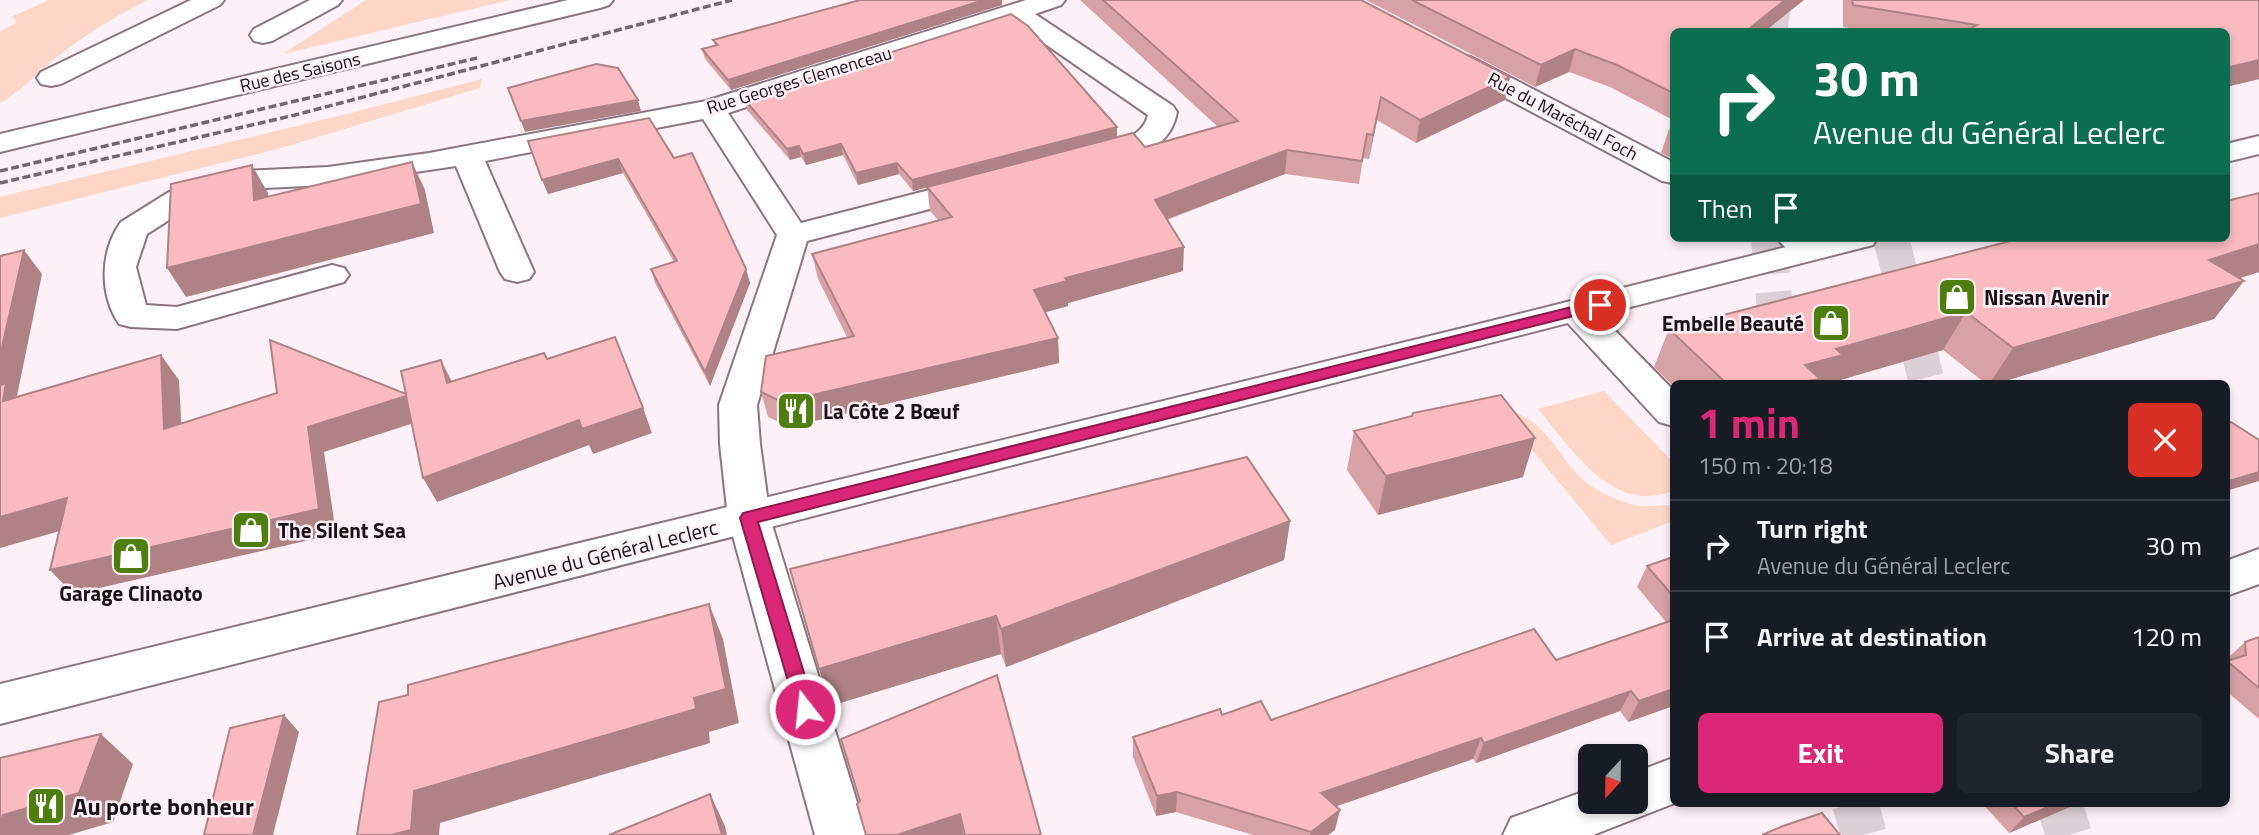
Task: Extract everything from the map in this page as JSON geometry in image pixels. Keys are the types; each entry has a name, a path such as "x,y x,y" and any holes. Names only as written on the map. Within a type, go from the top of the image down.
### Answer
{"street":[{"path":"51,78 211,0"},
{"path":"263,34 329,0"},
{"name":"Rue des Saisons","path":"0,143 600,0"},
{"name":"Rue Georges Clemenceau","path":"332,275 177,318 131,316 119,267 132,229 180,199 242,180 328,176 467,156 711,109 1052,0"},
{"path":"1015,12 1163,112 1162,125 1148,141 1069,162"},
{"name":"Rue du Maréchal Foch","path":"1439,52 1670,172"},
{"path":"711,109 793,235"},
{"path":"2230,152 2259,145"},
{"path":"467,156 517,272"},
{"path":"793,235 1003,180"},
{"path":"793,235 737,405 749,518 841,835"},
{"name":"Avenue du Général Leclerc","path":"0,704 1576,311 1804,243"},
{"path":"1576,311 1670,411"},
{"path":"2230,577 2259,566"},
{"path":"1648,790 1670,782"},
{"path":"1529,835 1586,814"}],"shaded area":[{"path":"49,0 148,0 85,36 0,103 0,31 16,23 13,16"},
{"path":"366,0 510,0 283,54"},
{"path":"482,79 480,88 278,149 0,218 0,197"},
{"path":"1604,391 1670,459 1670,492 1651,496 1631,494 1612,486 1579,458 1538,409"},
{"path":"1499,410 1527,418 1546,435 1581,478 1609,496 1644,506 1670,505 1670,522 1611,545"}],"building":[{"path":"860,0 984,0 728,80 702,49 718,45 713,40"},
{"path":"1103,0 1361,0 1510,77 1420,120 1381,97 1373,135 1367,134 1362,161 1287,150 1155,200 1184,247 1065,278 1067,281 1034,290 1058,338 782,402 761,392 766,356 854,336 812,254 952,217 927,187 1133,133 1145,147 1238,121"},
{"path":"1412,0 1785,0 1750,28 1670,28 1670,92 1617,65 1575,49 1541,65"},
{"path":"1852,0 2259,0 2259,60 2230,67 2230,28 1971,28 1977,25 1853,5"},
{"path":"1011,14 1028,26 1117,127 912,180 897,163 856,173 841,144 803,154 799,146 787,149 744,99"},
{"path":"596,64 618,68 638,100 521,121 508,88"},
{"path":"649,118 674,158 692,153 746,269 705,372 651,269 677,261 618,159 542,180 528,141"},
{"path":"412,162 421,204 167,268 171,184 252,165 254,200"},
{"path":"2259,193 2259,244 2209,260 2244,281 2013,348 1966,312 1836,349 1843,355 1805,365 1820,379 1723,380 1669,329 2006,242 2230,242 2230,200"},
{"path":"24,250 0,356 0,256"},
{"path":"615,337 643,408 582,429 579,420 423,478 406,396 308,427 319,509 50,570 67,498 0,517 0,385 6,383 3,401 161,355 164,429 277,393 270,340 406,394 401,371 441,360 447,383 544,353 547,359"},
{"path":"1501,395 1535,438 1386,476 1354,431 1412,416 1413,413"},
{"path":"2230,422 2259,440 2259,472 2230,481"},
{"path":"1247,457 1290,521 1001,629 996,616 819,669 790,569"},
{"path":"1670,558 1670,593 1647,566"},
{"path":"709,604 726,689 694,698 696,709 414,791 411,830 391,835 357,835 379,702 408,695 408,685"},
{"path":"1670,621 1670,690 1639,701 1631,691 1484,743 1481,738 1321,793 1340,810 1311,832 1177,792 1157,796 1133,737 1220,709 1222,715 1261,701 1271,720 1534,629 1556,660"},
{"path":"2259,637 2259,688 2230,664 2230,660 2246,655 2245,642"},
{"path":"997,675 1041,835 965,835 960,814 897,835 866,835 857,804 860,801 841,739"},
{"path":"284,715 253,835 204,835 230,728"},
{"path":"101,734 79,793 3,815 0,823 0,758"},
{"path":"710,794 722,835 609,835"},
{"path":"2015,807 2048,807 2024,817"},
{"path":"1822,813 1840,835 1762,835 1783,826"}],"tunnel":[{"path":"1774,28 1778,0"},
{"path":"1769,242 1781,380"},
{"path":"1892,242 1926,380"},
{"path":"1856,807 1864,835"},
{"path":"2060,807 2069,835"}],"railway":[{"path":"0,183 295,115 732,0"},
{"path":"0,171 477,58"}],"place":[{"name":"Nissan Avenir","path":"1957,297"},
{"name":"Embelle Beauté","path":"1831,323"},
{"name":"La Côte 2 Bœuf","path":"796,411"},
{"name":"The Silent Sea","path":"251,530"},
{"name":"Garage Clinaoto","path":"131,556"},
{"name":"Au porte bonheur","path":"46,806"}],"route":[{"path":"805,709 749,518 1600,305"}]}
